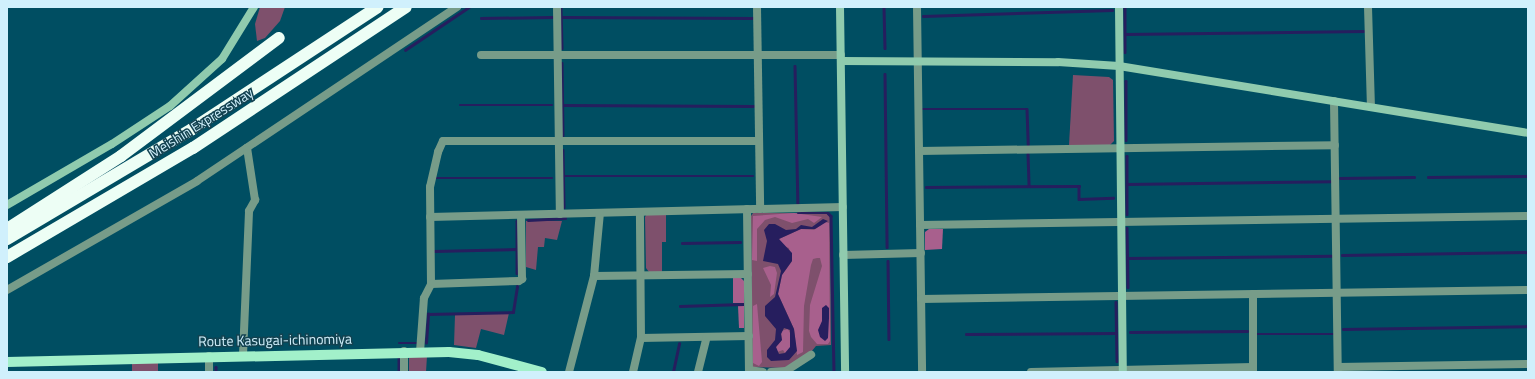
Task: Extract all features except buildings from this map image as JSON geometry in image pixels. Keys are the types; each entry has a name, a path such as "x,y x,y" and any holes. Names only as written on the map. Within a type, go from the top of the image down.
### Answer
{"highway":[{"name":"Meishin Expressway","path":"7,239 97,187 320,46 378,7"},
{"name":"Meishin Expressway","path":"7,257 192,148 406,7"},
{"path":"7,229 121,156 261,53 279,38"}],"main road":[{"name":"Route Kasugai-ichinomiya","path":"7,362 404,351 478,355 542,372"}],"street":[{"path":"7,205 112,144 170,106 222,60 254,7"},
{"path":"7,290 197,181 457,7"},
{"path":"557,7 560,214"},
{"path":"757,7 760,209"},
{"path":"840,7 845,372"},
{"path":"917,7 922,372"},
{"path":"1118,7 1123,371"},
{"path":"1368,7 1371,107"},
{"path":"481,55 758,55 918,62 1058,62 1119,66 1528,133"},
{"path":"1334,101 1338,369 1528,364"},
{"path":"420,352 424,298 431,284 430,217 432,175 443,141 759,141"},
{"path":"919,151 1335,144"},
{"path":"244,355 249,211 255,200 247,148"},
{"path":"430,217 843,207"},
{"path":"747,209 749,371 763,372"},
{"path":"633,372 641,338 640,212"},
{"path":"569,372 594,276 600,213"},
{"path":"431,284 519,281 522,279 522,215"},
{"path":"920,225 1528,216"},
{"path":"843,255 921,253"},
{"path":"594,276 748,274"},
{"path":"921,299 1528,290"},
{"path":"1031,372 1253,370 1252,294"},
{"path":"641,338 749,336"},
{"path":"698,372 707,337"},
{"path":"404,351 404,372"},
{"path":"771,372 786,371 811,355"},
{"path":"209,356 209,372"}],"shaded area":[{"path":"260,7 285,7 280,21 265,38 257,41 255,24"},
{"path":"1073,75 1109,77 1113,80 1114,141 1110,145 1069,145"},
{"path":"753,213 827,214 830,216 831,345 816,346 811,352 784,368 752,367 751,216"},
{"path":"794,213 822,217 814,223 808,219 792,223 775,217 765,220 757,229 757,261 752,260 753,216"},
{"path":"647,214 666,214 666,242 662,242 662,272 649,272 646,268 645,217"},
{"path":"823,219 828,221 815,229 801,229 779,239 792,253 792,261 782,275 778,294 794,329 797,351 789,360 771,361 767,357 767,350 775,340 776,329 765,316 765,306 775,297 781,271 778,264 763,261 767,241 764,230 769,224 775,224 786,230 796,229 801,225 812,227","holes":["784,328 790,330 790,347 785,353 779,354 776,347 782,340 781,334"]},
{"path":"526,221 562,221 557,240 545,238 544,247 538,247 536,270 526,267"},
{"path":"825,222 829,223 830,341 828,344 817,344 811,337 809,331 810,305 822,266 820,258 817,258 813,259 811,265 804,306 803,352 797,355 794,329 778,294 782,275 792,261 789,248 783,246 779,239 801,229 814,230"},
{"path":"929,229 943,229 942,249 925,250 925,232"},
{"path":"770,266 775,267 777,273 774,294 770,297 771,285 763,268"},
{"path":"733,278 741,278 744,281 744,303 733,303"},
{"path":"757,304 762,362 759,366 753,363 753,306"},
{"path":"826,305 829,308 829,318 828,338 825,341 820,337 818,330 822,321 822,308"},
{"path":"738,306 744,306 744,328 739,328"},
{"path":"509,313 504,335 481,329 476,348 454,345 455,315"},
{"path":"788,329 790,333 790,349 785,353 783,350 777,352 776,347 782,340 781,331"},
{"path":"427,356 426,372 409,372 409,357"},
{"path":"158,362 158,372 132,372 132,363"}],"waterway":[{"path":"405,50 469,7"},
{"path":"561,7 562,48"},
{"path":"884,7 885,48"},
{"path":"1125,7 1125,52"},
{"path":"923,16 1112,10"},
{"path":"481,18 552,17"},
{"path":"561,17 752,18"},
{"path":"1125,34 1363,31"},
{"path":"562,63 563,135"},
{"path":"795,66 798,204"},
{"path":"885,74 887,247"},
{"path":"1126,81 1126,140"},
{"path":"460,105 552,105"},
{"path":"563,105 753,106"},
{"path":"923,109 1027,109 1028,144"},
{"path":"563,150 564,207"},
{"path":"1028,154 1029,186"},
{"path":"1127,156 1127,214"},
{"path":"564,176 753,176"},
{"path":"1428,177 1528,176"},
{"path":"1340,178 1414,177"},
{"path":"435,178 552,178"},
{"path":"1127,184 1332,181"},
{"path":"926,187 1079,186 1079,199 1113,198"},
{"path":"798,213 828,213 831,216 834,372"},
{"path":"528,220 565,218"},
{"path":"517,221 517,273"},
{"path":"1127,228 1128,287"},
{"path":"682,243 740,242"},
{"path":"434,251 517,249"},
{"path":"1342,255 1528,252"},
{"path":"1128,258 1332,256"},
{"path":"888,261 889,339"},
{"path":"426,343 428,314 513,312 517,286"},
{"path":"1116,302 1117,361"},
{"path":"680,306 743,304"},
{"path":"1343,329 1528,326"},
{"path":"1130,332 1247,331"},
{"path":"966,334 1116,333"},
{"path":"1257,334 1333,334"},
{"path":"399,343 416,343"},
{"path":"673,372 679,344"},
{"path":"399,356 399,372"},
{"path":"216,367 216,372"}]}
